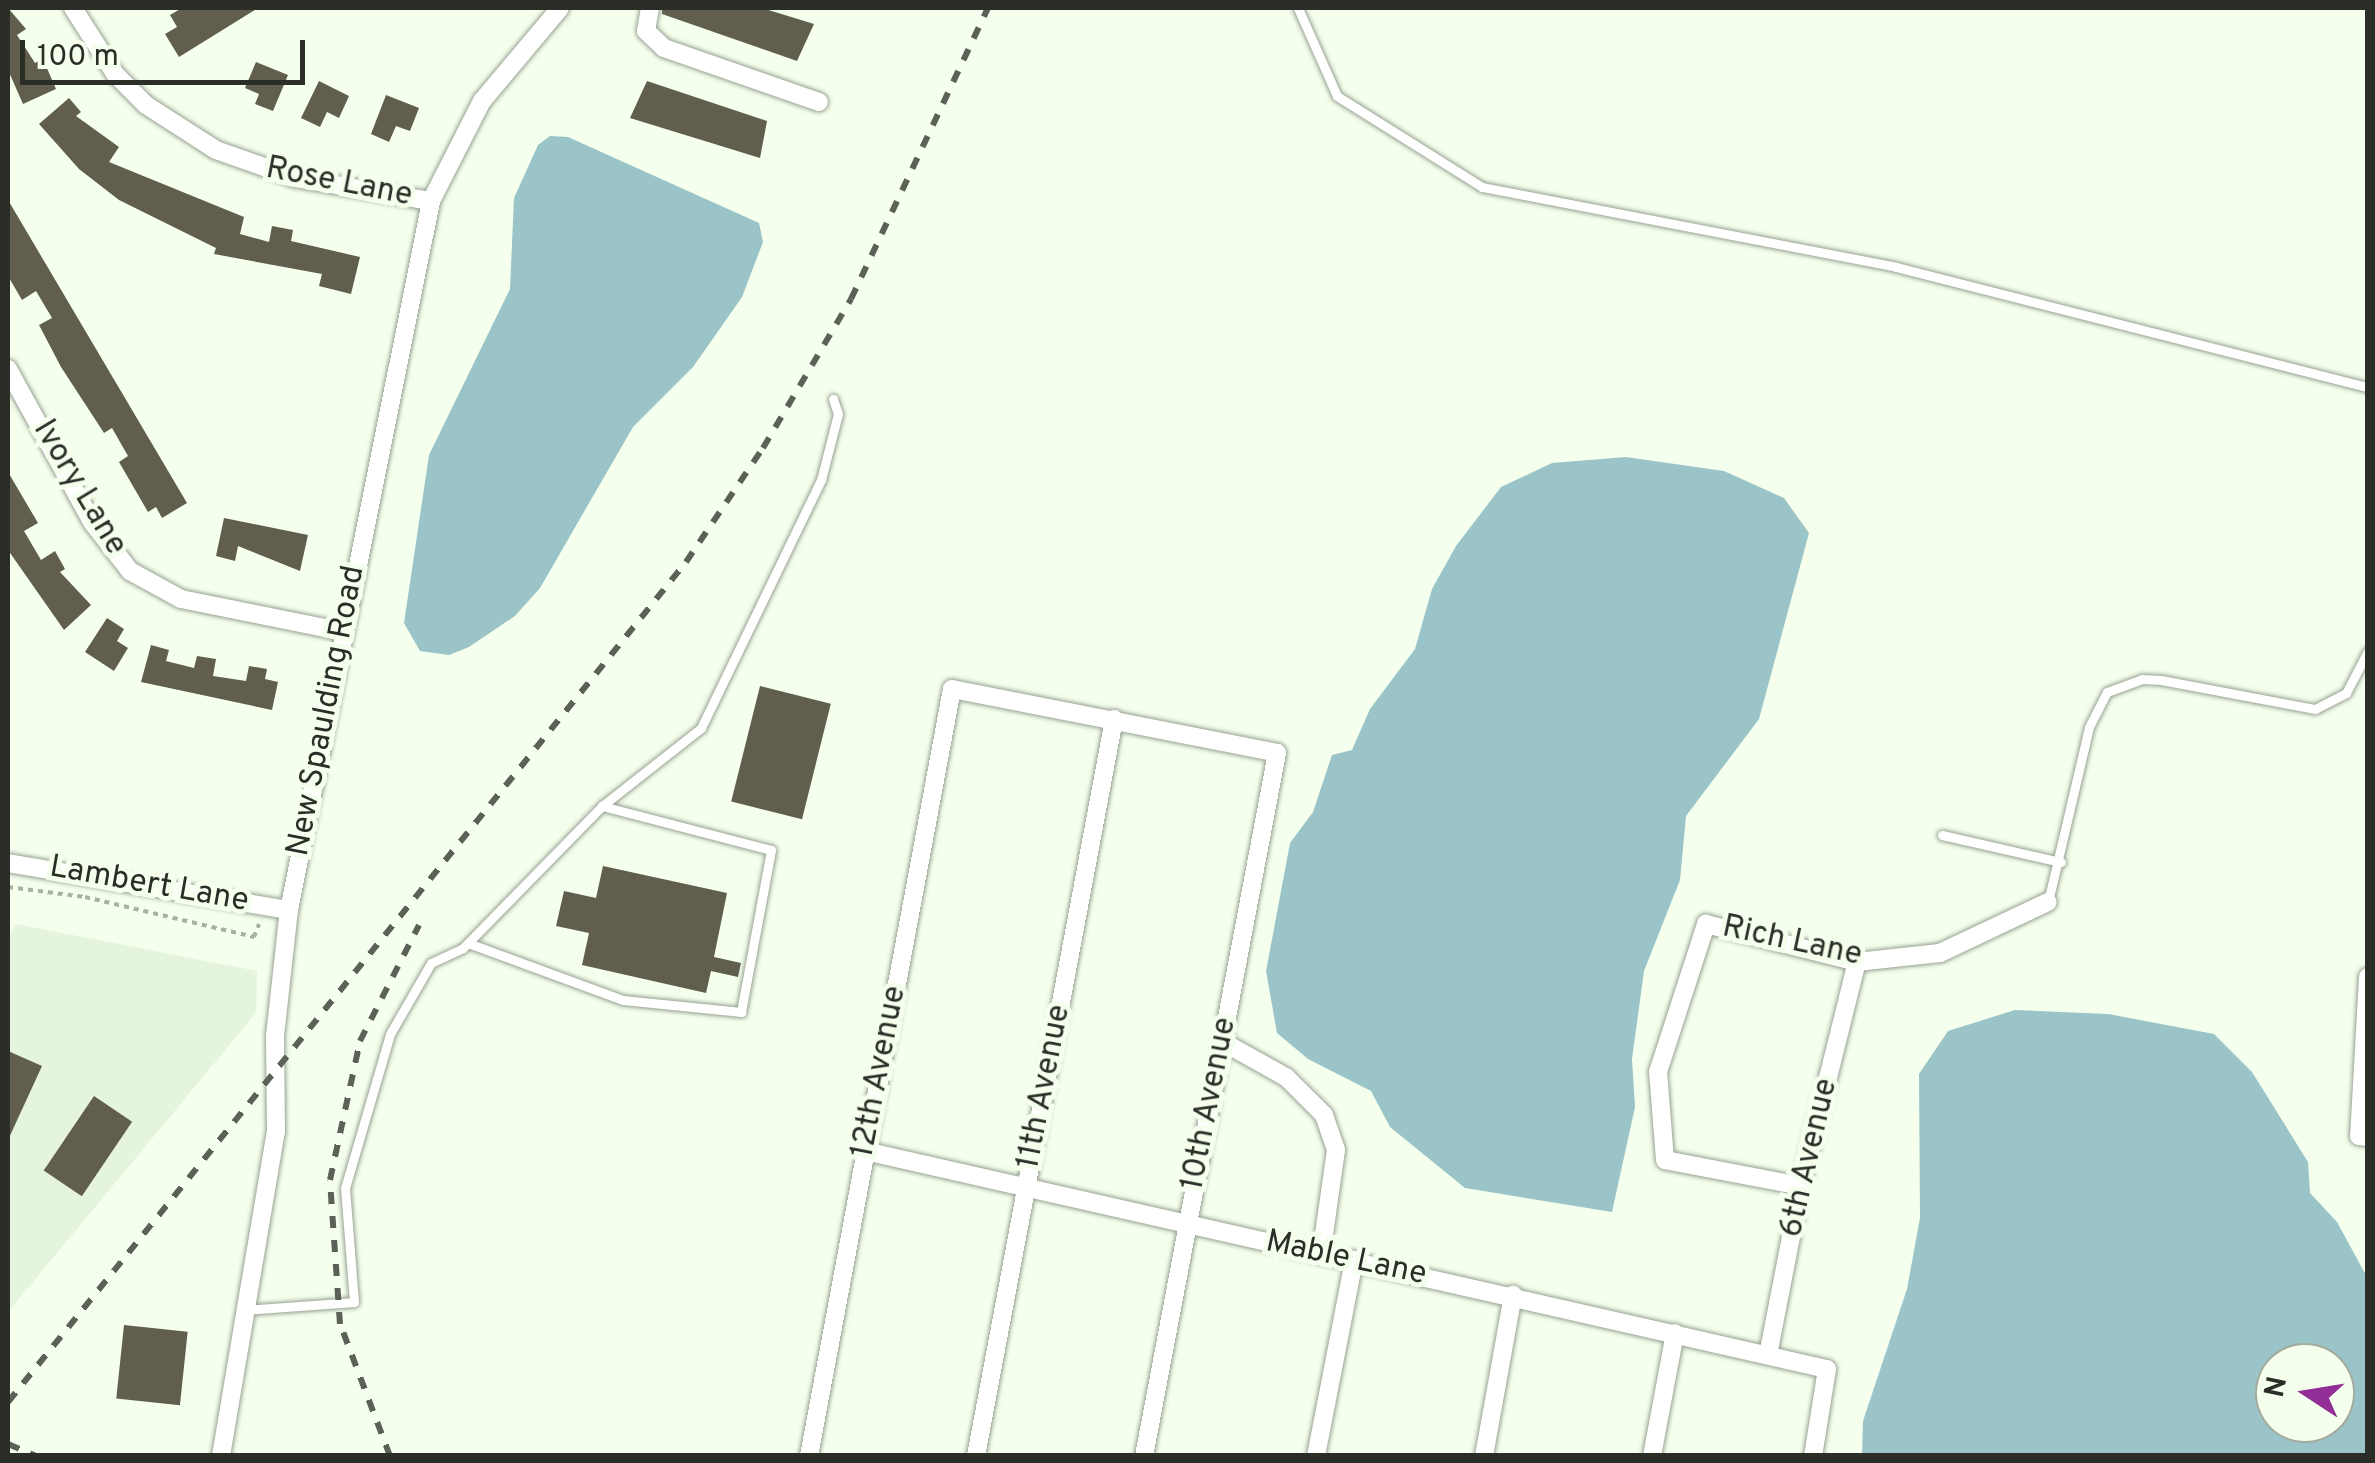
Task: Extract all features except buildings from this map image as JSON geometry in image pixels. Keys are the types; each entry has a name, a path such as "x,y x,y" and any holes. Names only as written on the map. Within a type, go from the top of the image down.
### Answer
{"street":[{"name":"New Spaulding Road","path":"221,1456 276,1132 274,1036 289,910 340,631 431,201 482,101 560,8"},
{"path":"650,8 646,30 664,48 819,102"},
{"name":"Rose Lane","path":"79,10 115,74 146,105 216,150 295,178 431,201"},
{"name":"Ivory Lane","path":"8,369 92,522 130,571 181,599 340,631"},
{"name":"12th Avenue","path":"809,1456 952,690 1114,719"},
{"name":"10th Avenue","path":"1114,719 1277,753 1144,1456"},
{"name":"11th Avenue","path":"976,1456 1114,719"},
{"name":"Lambert Lane","path":"8,863 289,910"},
{"name":"Rich Lane","path":"1801,1186 1664,1160 1658,1072 1706,924 1857,962 1940,952 2048,902"},
{"name":"6th Avenue","path":"1768,1355 1801,1186 1857,962"},
{"path":"2363,1137 2367,977"},
{"path":"1223,1042 1286,1077 1324,1115 1336,1150 1320,1255"},
{"name":"Mable Lane","path":"865,1151 1827,1369 1813,1456"},
{"path":"1316,1456 1354,1260"},
{"path":"1484,1456 1513,1295"},
{"path":"1652,1456 1676,1333"}],"lane":[{"path":"1298,8 1336,96 1482,187 1896,267 2368,388"},
{"path":"245,1310 354,1302 344,1188 390,1034 431,964 468,943 602,806 702,728 822,480 838,414 833,400"},
{"path":"2048,902 2089,728 2107,692 2142,679 2161,680 2315,709 2346,693 2368,651"},
{"path":"468,943 623,1000 741,1012 771,850 602,806"},
{"path":"1942,835 2060,862"}],"path":[{"path":"8,887 85,897 254,936 266,906"}],"shaded area":[{"path":"16,924 257,971 256,1013 8,1312 8,939"}],"water":[{"path":"550,136 568,137 759,223 763,242 742,297 693,367 633,427 540,588 515,616 469,647 449,655 420,651 404,623 429,455 510,289 514,198 538,145"},
{"path":"1626,457 1724,471 1784,498 1809,533 1759,719 1686,816 1680,880 1644,971 1632,1059 1635,1107 1612,1212 1465,1188 1390,1127 1371,1091 1308,1059 1277,1033 1266,971 1290,843 1313,812 1332,755 1352,750 1370,709 1415,649 1432,589 1456,546 1501,487 1552,463"},
{"path":"2015,1010 2108,1014 2214,1034 2252,1072 2308,1162 2310,1193 2337,1222 2367,1277 2367,1455 1862,1455 1863,1421 1907,1289 1920,1218 1919,1074 1948,1031"}],"railway":[{"path":"8,1402 686,562 763,448 851,299 988,8"},
{"path":"390,1456 340,1324 330,1180 360,1041 419,925"},
{"path":"8,1444 36,1456"}]}
